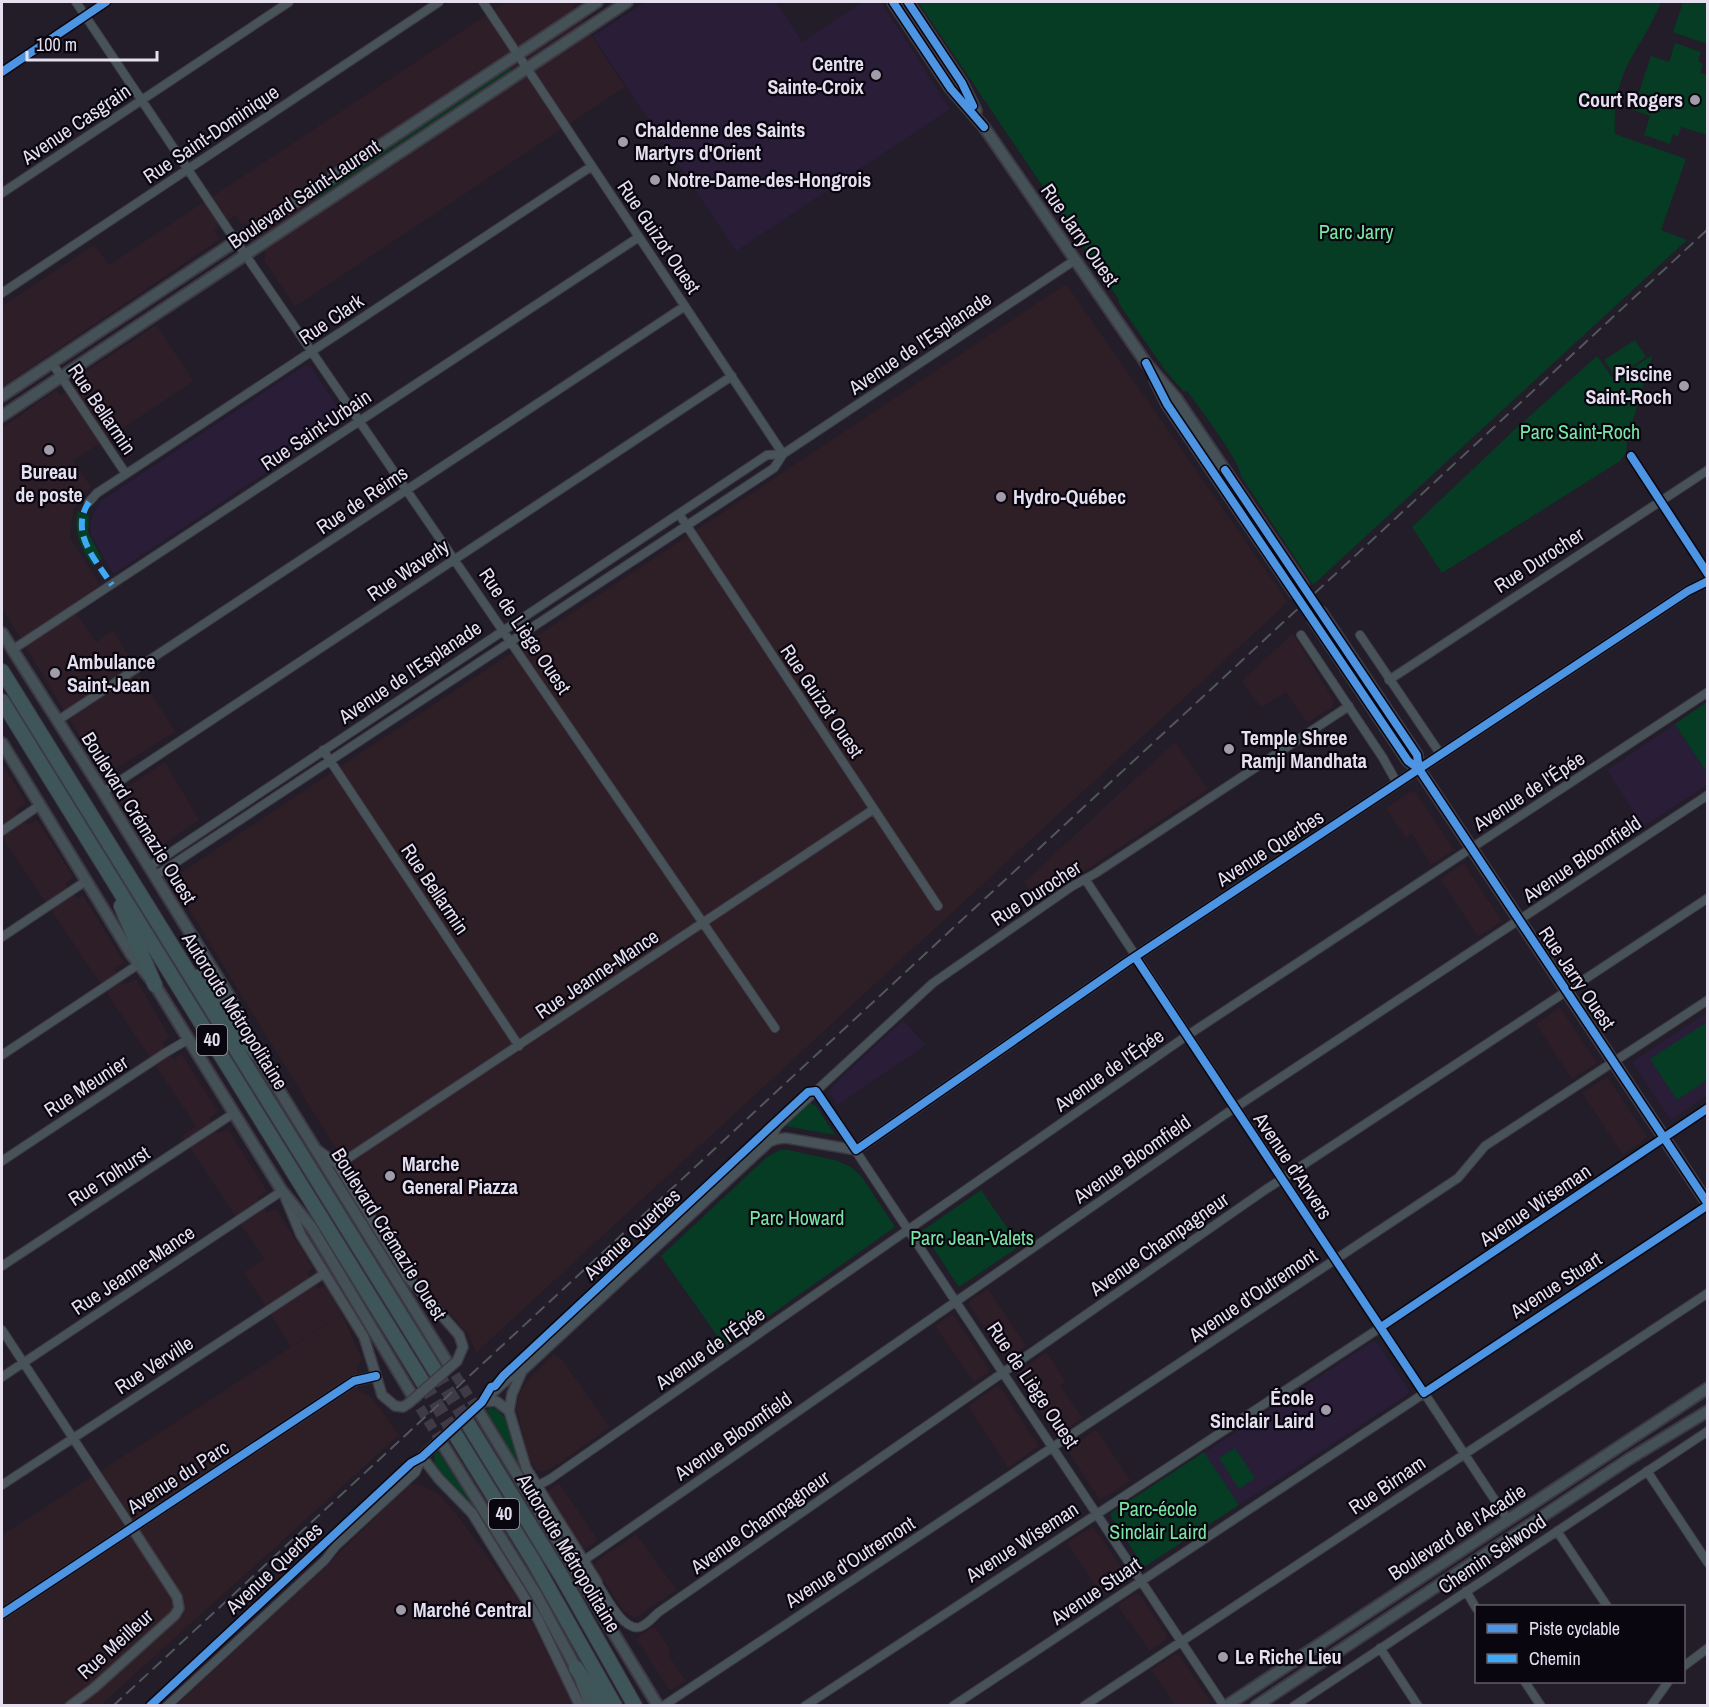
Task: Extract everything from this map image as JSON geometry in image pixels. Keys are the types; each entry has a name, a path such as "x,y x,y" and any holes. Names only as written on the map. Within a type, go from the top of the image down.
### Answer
{"highway":[{"name":"Autoroute Métropolitaine","path":"2,671 436,1372"},
{"name":"Autoroute Métropolitaine","path":"2,701 424,1384"},
{"path":"99,858 155,985"},
{"path":"140,894 256,1053"},
{"name":"Autoroute Métropolitaine","path":"467,1422 562,1577 635,1706"},
{"name":"Autoroute Métropolitaine","path":"454,1434 534,1562 615,1706"},
{"path":"576,1668 602,1706"}],"main road":[{"name":"Boulevard Saint-Laurent","path":"2,396 597,2"},
{"name":"Boulevard Saint-Laurent","path":"2,416 627,2"},
{"name":"Rue Jarry Ouest","path":"893,2 951,89 984,127 1146,363 1167,404 1299,589"},
{"name":"Rue Jarry Ouest","path":"908,2 962,83 984,127"},
{"name":"Rue Jarry Ouest","path":"1317,616 1417,755 1419,769 1707,1205"},
{"name":"Boulevard Crémazie Ouest","path":"2,633 234,1004 256,1053 315,1149 452,1361"},
{"path":"2,743 86,881 155,985 282,1191 312,1228 410,1399"},
{"name":"Boulevard de l'Acadie","path":"1225,1706 1707,1388"},
{"path":"480,1407 658,1706"},
{"name":"Boulevard de l'Acadie","path":"1256,1706 1629,1459 1707,1411"},
{"path":"439,1445 532,1586 576,1668 590,1706"}],"street":[{"name":"Rue de Liège Ouest","path":"76,2 245,255 775,1028"},
{"path":"2,72 106,2"},
{"name":"Avenue Casgrain","path":"2,193 289,2"},
{"name":"Rue Saint-Dominique","path":"2,293 439,2"},
{"name":"Rue Guizot Ouest","path":"483,2 783,454"},
{"name":"Rue Clark","path":"89,502 126,474 592,166"},
{"name":"Rue Saint-Urbain","path":"12,650 639,237"},
{"name":"Avenue de l'Esplanade","path":"152,871 330,760 774,468 783,454 1075,260"},
{"name":"Rue de Reims","path":"57,721 684,306"},
{"name":"Rue Bellarmin","path":"52,363 126,474"},
{"name":"Rue Waverly","path":"103,792 732,376"},
{"name":"Avenue de l'Esplanade","path":"152,871 323,750 767,455 783,454"},
{"path":"1630,456 1707,574"},
{"name":"Rue Durocher","path":"1389,680 1707,470"},
{"name":"Rue Guizot Ouest","path":"679,514 939,906"},
{"name":"Avenue Querbes","path":"856,1150 1135,957 1688,591 1707,581"},
{"path":"1301,635 1397,783"},
{"path":"1360,635 1441,755"},
{"name":"Avenue de l'Épée","path":"537,1486 1187,1036 1707,692"},
{"name":"Rue Durocher","path":"769,1142 778,1126 933,983 1053,899 1348,706"},
{"name":"Rue Bellarmin","path":"323,750 519,1046"},
{"name":"Avenue Bloomfield","path":"583,1560 1235,1108 1707,795"},
{"path":"2,831 40,806"},
{"name":"Rue Jeanne-Mance","path":"338,1165 874,809"},
{"name":"Avenue d'Anvers","path":"1085,879 1508,1520"},
{"path":"2,937 86,881"},
{"name":"Avenue Champagneur","path":"597,1582 624,1622 636,1628 646,1624 659,1612 1282,1179 1707,898"},
{"path":"2,1055 139,964"},
{"name":"Avenue d'Outremont","path":"663,1706 1458,1178 1485,1146 1707,1000"},
{"name":"Rue Meunier","path":"2,1161 165,1053 189,1040"},
{"name":"Rue de Liège Ouest","path":"816,1091 1225,1706"},
{"name":"Avenue Wiseman","path":"805,1706 1381,1327 1707,1108"},
{"name":"Rue Tolhurst","path":"2,1266 234,1113"},
{"path":"769,1142 782,1138 856,1150"},
{"name":"Avenue Querbes","path":"167,1706 325,1560 336,1546 416,1472 422,1457 439,1445 510,1377 522,1371 769,1142"},
{"path":"315,1149 338,1165"},
{"name":"Boulevard Crémazie Ouest","path":"338,1165 407,1276 459,1335 463,1347 452,1361"},
{"path":"282,1191 301,1235 364,1337 380,1391 390,1404 400,1407 452,1361"},
{"name":"Rue Jeanne-Mance","path":"2,1377 282,1191"},
{"name":"Avenue Stuart","path":"953,1706 1707,1205"},
{"name":"Rue Verville","path":"2,1485 325,1273"},
{"name":"Rue Birnam","path":"1084,1706 1707,1293"},
{"path":"2,1330 132,1528"},
{"path":"522,1371 512,1394 509,1411 523,1462 597,1582 605,1620"},
{"name":"Avenue du Parc","path":"2,1614 354,1381 376,1376"},
{"path":"480,1407 496,1401 509,1411"},
{"name":"Chemin Selwood","path":"1294,1705 1707,1431"},
{"path":"422,1457 477,1520 538,1619 580,1706"},
{"path":"1647,1470 1707,1563"},
{"name":"Rue Meilleur","path":"70,1706 94,1688 175,1615 179,1606 177,1597 132,1528"},
{"path":"1557,1531 1606,1605"},
{"path":"1466,1591 1475,1606"},
{"path":"1380,1648 1418,1706"},
{"path":"1685,1664 1707,1648"},
{"path":"1527,1683 1541,1706"},
{"path":"1651,1706 1663,1684"}],"shaded area":[{"path":"506,2 578,2 573,6 625,87 295,307 264,260 266,254 246,223 242,225 235,216 214,231 220,239 2,387 2,306 94,245 109,265"},
{"path":"645,2 776,2 802,42 863,2 881,2 950,109 736,251 593,36"},
{"path":"1066,284 1288,602 476,1353 469,1335 412,1272 246,1003 172,881 173,878"},
{"path":"156,325 194,381 73,461 91,487 82,495 73,511 70,538 100,585 71,606 96,642 113,630 175,732 104,776 2,608 2,428 56,390 61,396 77,385 74,379"},
{"path":"305,365 310,366 344,416 343,421 115,573 112,572 91,535 90,522 97,506 104,499"},
{"path":"1293,633 1334,701 1331,708 1307,723 1286,692 1261,708 1242,681"},
{"path":"1675,724 1707,773 1707,785 1643,827 1607,770"},
{"path":"1175,742 1208,789 1038,902 1024,882"},
{"path":"165,762 199,820 152,852 116,794"},
{"path":"2,763 26,803 15,811 28,825 37,820 74,877 65,884 77,898 83,895 124,962 114,969 124,985 136,979 170,1037 162,1043 174,1059 182,1054 218,1112 209,1118 218,1134 228,1129 267,1191 257,1198 267,1213 276,1208 313,1268 307,1272 318,1289 325,1285 342,1314 291,1347 244,1272 264,1259 182,1136 196,1126 2,837"},
{"path":"1412,791 1416,793 1454,850 1431,865 1412,834 1406,838 1386,808"},
{"path":"1464,863 1502,921 1478,937 1440,879"},
{"path":"1560,1007 1597,1063 1572,1079 1536,1024"},
{"path":"1707,1012 1707,1095 1671,1120 1632,1062"},
{"path":"903,1020 926,1045 837,1105 830,1094 831,1087"},
{"path":"1608,1078 1647,1137 1623,1155 1582,1093"},
{"path":"988,1289 1026,1346 1008,1358 1003,1356 969,1304 971,1300"},
{"path":"342,1314 362,1359 357,1367 359,1392 371,1396 399,1435 101,1705 2,1706 2,1535"},
{"path":"950,1315 954,1316 989,1369 988,1373 974,1382 935,1326"},
{"name":"École Sinclair Laird","path":"1373,1341 1377,1343 1409,1390 1408,1394 1239,1505 1204,1453"},
{"path":"1046,1352 1066,1382 1060,1386 1083,1418 1059,1434 1055,1433 1017,1376 1018,1372"},
{"path":"554,1354 561,1358 610,1427 551,1469 541,1472 535,1469 529,1458 516,1406 526,1382"},
{"path":"997,1386 1001,1388 1039,1446 1008,1468 968,1406"},
{"path":"1096,1429 1131,1481 1100,1500 1067,1450"},
{"path":"559,1483 598,1540 585,1549 547,1492"},
{"name":"Marché Central","path":"418,1484 441,1496 515,1594 534,1626 573,1705 175,1706 339,1553 408,1485"},
{"path":"1091,1527 1094,1528 1128,1577 1102,1596 1067,1543"},
{"path":"636,1534 677,1590 635,1618 623,1611 594,1565"},
{"path":"1136,1593 1140,1595 1167,1636 1166,1640 1150,1651 1117,1605"},
{"path":"654,1626 669,1647 669,1656 686,1681 670,1691 637,1640"},
{"path":"1175,1654 1179,1655 1210,1701 1208,1705 1175,1705 1151,1670"}],"green space":[{"name":"Parc Jarry","path":"918,2 1661,2 1622,77 1616,106 1615,134 1686,159 1661,230 1687,240 1313,585 1241,476 1234,458 1218,434 1187,391 1184,392 1165,370 1118,302 1119,300 1100,272 1102,270 1100,267 1098,268"},
{"path":"1683,2 1707,2 1707,44 1673,32"},
{"path":"1675,43 1701,52 1698,61 1703,64 1700,73 1707,75 1707,135 1681,127 1678,136 1673,134 1670,144 1644,135 1650,116 1633,110 1651,56 1669,62"},
{"path":"510,68 511,70 317,198 316,196"},
{"path":"1635,340 1646,357 1616,377 1604,360"},
{"name":"Parc Saint-Roch","path":"1597,356 1614,380 1652,357 1627,440 1626,453 1620,461 1442,573 1412,527 1511,433"},
{"path":"78,511 89,516 88,532 102,559 92,565 77,533"},
{"path":"1707,702 1707,773 1675,724"},
{"path":"1707,1022 1707,1080 1677,1100 1650,1059"},
{"path":"811,1103 816,1106 835,1135 785,1126"},
{"name":"Parc Howard","path":"780,1150 835,1160 851,1167 862,1177 895,1227 725,1347 661,1256 767,1157"},
{"name":"Parc Jean-Valets","path":"981,1190 1020,1246 959,1287 922,1231"},
{"path":"492,1408 504,1417 508,1424 520,1467 486,1409"},
{"path":"1235,1448 1255,1478 1239,1489 1219,1458"},
{"path":"437,1450 479,1514 437,1469 434,1460"},
{"name":"Parc-école Sinclair Laird","path":"1204,1452 1239,1505 1144,1567 1111,1517 1111,1513"}],"tunnel":[{"path":"1303,585 1321,612"},
{"path":"1295,593 1313,619"},
{"path":"447,1362 479,1412"},
{"path":"436,1372 467,1422"},
{"path":"424,1384 455,1434"},
{"path":"412,1395 443,1445"}],"railway":[{"path":"113,1706 1708,229"}],"marked path":[{"path":"89,502 84,513 83,535 92,555 112,585"}],"cycle path":[{"path":"2,72 106,2"},
{"path":"893,2 951,89 984,127"},
{"path":"908,2 962,83 973,106"},
{"path":"1146,363 1167,404 1408,761 1419,769"},
{"path":"1631,456 1708,574"},
{"path":"1225,470 1417,755 1419,769 1708,1204"},
{"path":"150,1706 411,1463 422,1457 482,1402 491,1387 495,1386 503,1376 808,1092 816,1091 856,1150 1127,962 1688,591 1708,581"},
{"path":"1135,957 1424,1393 1708,1205"},
{"path":"1381,1327 1708,1108"},
{"path":"2,1614 354,1381 376,1376"}],"place":[{"name":"Centre Sainte-Croix","path":"876,75"},
{"name":"Court Rogers","path":"1695,100"},
{"name":"Chaldenne des Saints Martyrs d'Orient","path":"623,142"},
{"name":"Notre-Dame-des-Hongrois","path":"655,180"},
{"name":"Piscine Saint-Roch","path":"1684,386"},
{"name":"Bureau de poste","path":"49,450"},
{"name":"Hydro-Québec","path":"1001,497"},
{"name":"Ambulance Saint-Jean","path":"55,673"},
{"name":"Temple Shree Ramji Mandhata","path":"1229,749"},
{"name":"Marche General Piazza","path":"390,1176"},
{"name":"École Sinclair Laird","path":"1326,1410"},
{"name":"Marché Central","path":"401,1610"},
{"name":"Le Riche Lieu","path":"1223,1657"}]}
